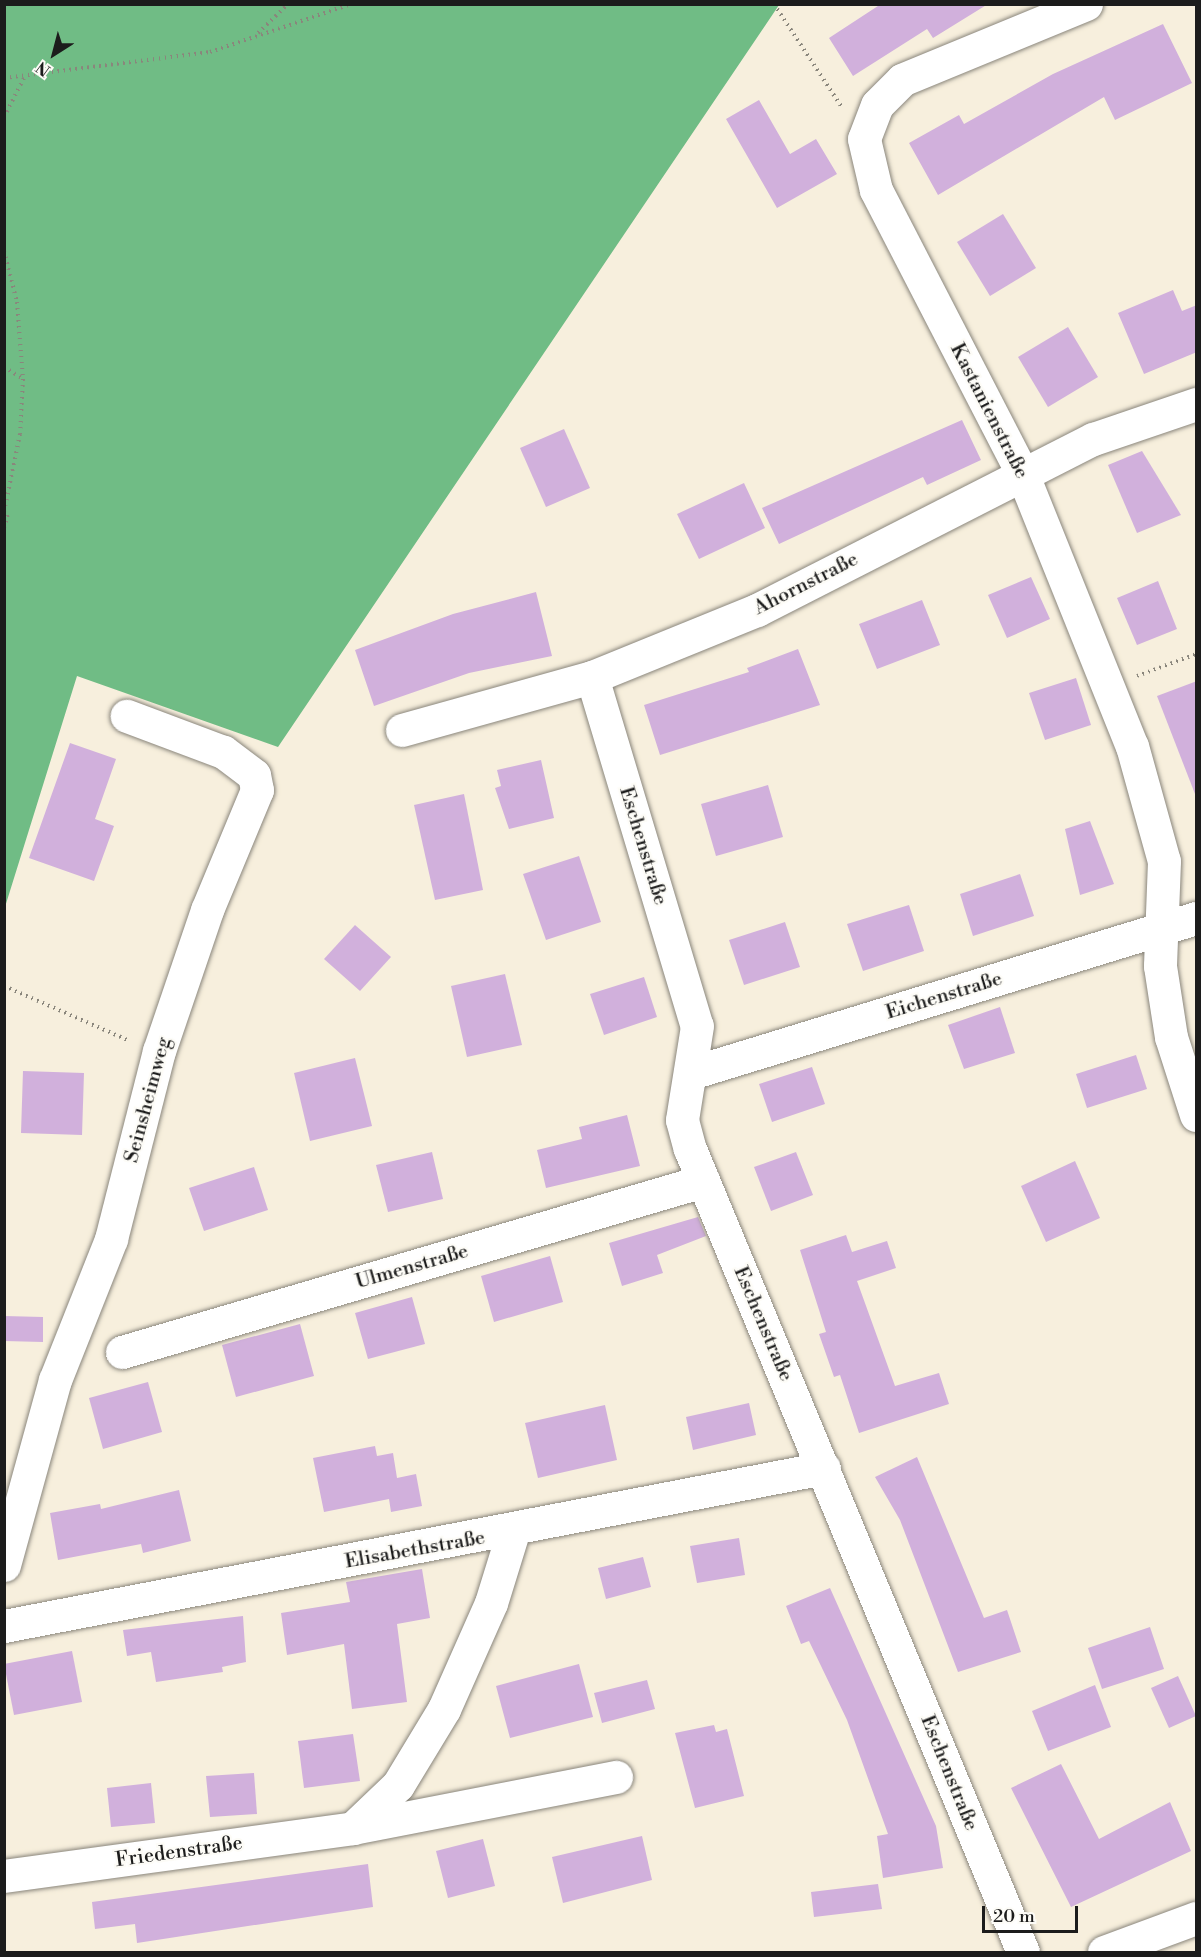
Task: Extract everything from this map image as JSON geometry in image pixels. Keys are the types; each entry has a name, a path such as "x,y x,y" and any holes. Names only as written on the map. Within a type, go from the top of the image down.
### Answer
{"street":[{"path":"864,139 877,105 902,80 1086,4"},
{"name":"Kastanienstraße","path":"864,139 876,190 1022,473 1109,687 1150,801 1164,861 1160,966 1171,1037 1197,1115"},
{"name":"Ahornstraße","path":"402,730 592,677 757,610 1022,473 1093,439 1197,404"},
{"name":"Eschenstraße","path":"592,677 697,1026 682,1120 703,1181 824,1468 1023,1953"},
{"name":"Seinsheimweg","path":"4,1565 55,1380 111,1239 159,1051 207,910 257,790 254,775 231,757 127,716"},
{"name":"Eichenstraße","path":"691,1073 1197,918"},
{"name":"Ulmenstraße","path":"122,1352 703,1181"},
{"name":"Elisabethstraße","path":"4,1626 513,1532 824,1468"},
{"path":"353,1828 398,1785 444,1709 491,1604 513,1532"},
{"name":"Friedenstraße","path":"4,1876 353,1828 616,1777"},
{"path":"1104,1953 1197,1918"}],"path":[{"path":"255,36 288,4"},
{"path":"4,78 210,52 351,4"},
{"path":"774,4 864,139"},
{"path":"4,117 24,76"},
{"path":"4,251 17,302 23,379 4,528"},
{"path":"4,368 23,379"},
{"path":"1109,687 1197,654"},
{"path":"4,986 89,1026 159,1051"}],"green space":[{"path":"5,4 779,5 278,747 77,676 5,907"}],"building":[{"path":"881,4 988,4 933,38 927,29 853,76 829,38"},
{"path":"1163,24 1192,83 1115,120 1104,97 938,195 909,143 959,115 964,124 1053,74"},
{"path":"759,100 790,154 816,139 837,174 777,208 726,119"},
{"path":"1003,214 1036,268 990,296 957,242"},
{"path":"1173,290 1182,311 1197,305 1197,352 1144,374 1118,313"},
{"path":"1068,327 1098,377 1048,407 1018,357"},
{"path":"962,420 981,460 927,485 923,477 779,544 762,508"},
{"path":"564,429 590,488 546,507 520,448"},
{"path":"1142,451 1181,515 1137,533 1108,465"},
{"path":"744,483 765,528 699,559 677,514"},
{"path":"1031,577 1050,619 1007,638 988,595"},
{"path":"1158,581 1177,629 1137,645 1117,598"},
{"path":"536,592 552,656 469,673 374,706 355,650 453,614"},
{"path":"922,600 940,645 877,669 859,624"},
{"path":"798,649 820,705 660,755 644,705 749,672 747,668"},
{"path":"1076,678 1091,725 1045,740 1029,693"},
{"path":"1197,681 1197,794 1195,794 1157,696"},
{"path":"70,743 116,759 95,819 114,826 94,881 29,858"},
{"path":"541,760 554,818 509,829 495,788 501,786 497,770"},
{"path":"768,785 783,837 716,856 701,804"},
{"path":"464,794 483,890 435,900 414,805"},
{"path":"1090,821 1114,884 1080,895 1065,829"},
{"path":"579,856 601,922 546,940 523,874"},
{"path":"1020,874 1034,916 973,936 960,894"},
{"path":"909,905 924,951 863,971 847,924"},
{"path":"785,922 800,967 744,985 729,940"},
{"path":"355,925 391,957 360,991 324,959"},
{"path":"505,974 522,1045 467,1057 451,986"},
{"path":"644,977 657,1017 604,1035 590,994"},
{"path":"1000,1007 1015,1053 964,1069 948,1025"},
{"path":"1136,1055 1147,1089 1087,1108 1076,1074"},
{"path":"355,1058 372,1126 310,1141 294,1073"},
{"path":"812,1067 825,1104 772,1122 759,1084"},
{"path":"23,1071 84,1073 82,1135 21,1133"},
{"path":"627,1115 640,1166 546,1188 537,1150 582,1139 579,1127"},
{"path":"432,1152 443,1199 388,1212 376,1165"},
{"path":"796,1152 813,1195 771,1211 754,1167"},
{"path":"1075,1161 1100,1218 1046,1242 1021,1186"},
{"path":"254,1167 268,1210 204,1231 189,1188"},
{"path":"698,1217 706,1236 657,1255 663,1273 622,1286 609,1243"},
{"path":"846,1235 852,1252 887,1241 896,1268 857,1281 895,1386 939,1373 949,1404 859,1433 840,1375 834,1377 819,1334 826,1332 800,1250"},
{"path":"550,1256 563,1302 494,1322 481,1276"},
{"path":"412,1297 425,1344 368,1359 355,1313"},
{"path":"4,1316 43,1317 43,1342 4,1341"},
{"path":"300,1324 314,1376 236,1397 222,1345"},
{"path":"148,1382 162,1432 103,1449 89,1398"},
{"path":"749,1403 756,1435 693,1450 686,1417"},
{"path":"605,1405 617,1460 538,1478 525,1423"},
{"path":"375,1446 377,1456 393,1453 397,1478 416,1474 422,1506 391,1512 389,1499 324,1512 313,1458"},
{"path":"917,1457 984,1618 1007,1610 1021,1652 958,1672 900,1520 875,1477"},
{"path":"179,1490 191,1541 143,1553 141,1544 58,1560 50,1513 100,1504 101,1509"},
{"path":"739,1538 745,1575 697,1583 690,1546"},
{"path":"643,1557 651,1587 606,1599 598,1568"},
{"path":"422,1569 430,1618 397,1624 407,1702 352,1709 344,1644 287,1655 281,1613 350,1602 346,1582"},
{"path":"830,1588 936,1826 943,1868 883,1878 877,1836 888,1834 847,1720 809,1641 801,1644 786,1606"},
{"path":"243,1616 246,1662 222,1667 223,1672 156,1682 151,1652 127,1656 123,1630"},
{"path":"1150,1627 1164,1669 1102,1689 1088,1648"},
{"path":"72,1651 82,1702 14,1715 4,1664"},
{"path":"579,1664 593,1717 510,1738 496,1686"},
{"path":"1178,1676 1196,1716 1169,1728 1151,1688"},
{"path":"647,1680 655,1709 602,1723 594,1693"},
{"path":"1095,1685 1111,1727 1048,1751 1032,1711"},
{"path":"714,1725 716,1732 727,1729 744,1796 695,1808 675,1733"},
{"path":"353,1734 360,1781 304,1788 298,1741"},
{"path":"1061,1764 1099,1839 1170,1802 1191,1851 1071,1907 1011,1788"},
{"path":"254,1773 257,1814 210,1817 206,1776"},
{"path":"151,1783 155,1823 111,1827 107,1788"},
{"path":"642,1836 652,1880 563,1903 552,1857"},
{"path":"483,1839 495,1886 448,1898 436,1851"},
{"path":"368,1864 373,1907 137,1943 135,1924 95,1929 92,1902"},
{"path":"878,1884 882,1909 814,1917 811,1892"}]}
